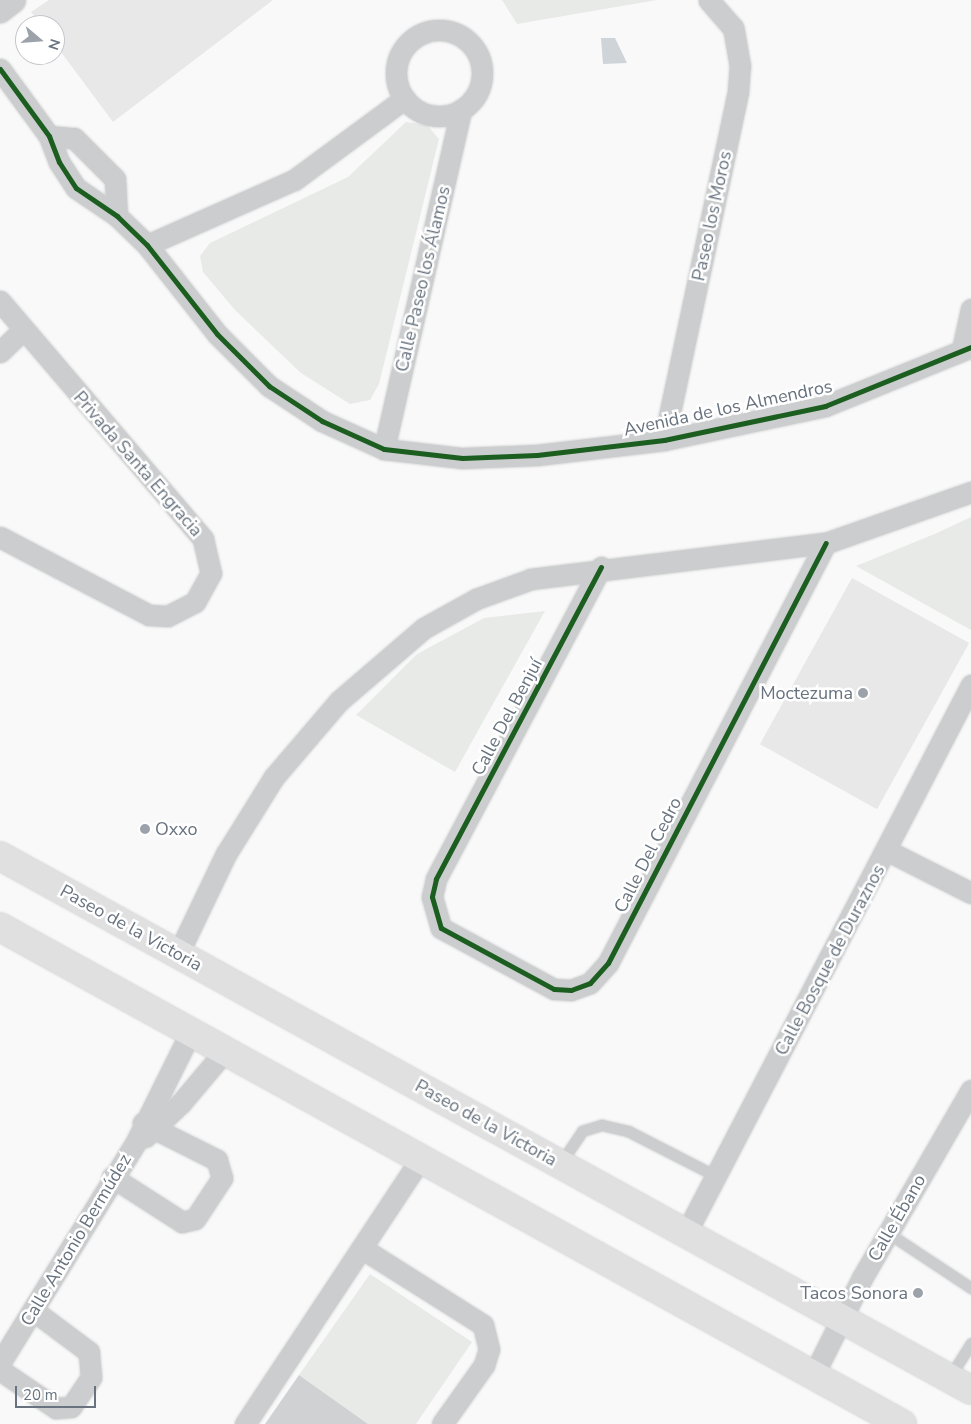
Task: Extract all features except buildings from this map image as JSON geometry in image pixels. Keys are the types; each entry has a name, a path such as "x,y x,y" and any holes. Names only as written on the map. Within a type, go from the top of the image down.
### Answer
{"main road":[{"name":"Paseo de la Victoria","path":"0,856 960,1384"},
{"path":"0,927 419,1161 814,1374 902,1424"}],"street":[{"path":"0,10 13,0"},
{"name":"Paseo los Moros","path":"664,440 738,92 740,66 732,28 709,0"},
{"path":"433,30 448,30 462,35 480,58 480,87 461,110 450,115 424,114 404,99 395,70 407,43 433,30"},
{"name":"Avenida de los Almendros","path":"0,69 49,136 59,162 76,188 117,216 147,245 217,334 269,386 322,420 384,449 462,458 538,455 664,440 825,406 967,349"},
{"path":"147,245 294,180 404,99"},
{"name":"Calle Paseo los Álamos","path":"384,449 461,110"},
{"path":"49,136 74,138 115,179 117,216"},
{"name":"Privada Santa Engracia","path":"0,301 203,539 210,573 195,602 167,616 149,615 0,537"},
{"path":"967,349 971,309"},
{"path":"0,352 23,330"},
{"path":"178,954 226,854 274,778 339,701 380,662 424,628 476,599 531,579 601,567 826,543 971,492"},
{"name":"Calle Del Cedro","path":"436,879 432,898 440,928 554,989 571,990 590,983 608,963 826,543"},
{"name":"Calle Del Benjuí","path":"436,879 601,567"},
{"name":"Calle Bosque de Duraznos","path":"686,1233 888,851 971,685"},
{"path":"888,851 971,892"},
{"name":"Calle Antonio Bermúdez","path":"145,1132 190,1033"},
{"name":"Calle Antonio Bermúdez","path":"0,1363 34,1311 112,1177 145,1132 224,1052"},
{"name":"Calle Ébano","path":"814,1374 888,1233 971,1090"},
{"path":"112,1177 176,1220 195,1219 222,1178 221,1165 145,1132"},
{"path":"246,1424 363,1249 419,1161"},
{"path":"363,1249 486,1331 489,1349 484,1365 442,1424"},
{"path":"0,1370 56,1408 71,1407 91,1377 89,1352 34,1311"}],"lane":[{"path":"560,1164 582,1131 602,1125 628,1131 716,1176"},
{"path":"888,1233 971,1288"},
{"path":"960,1384 971,1343"}],"shaded area":[{"path":"49,0 273,0 113,122 65,57 65,15 33,15 31,12"},
{"path":"502,0 657,0 517,24"},
{"path":"601,38 615,38 627,63 603,64"},
{"path":"406,122 427,125 439,139 379,384 370,400 350,404 301,373 235,310 203,272 200,256 210,243 348,177"},
{"path":"971,517 971,630 856,566 937,533"},
{"name":"Moctezuma","path":"852,578 969,643 877,809 760,744"},
{"path":"545,611 455,772 356,715 417,654 484,618"},
{"path":"370,1274 472,1342 416,1424 368,1424 299,1375"}],"cycle path":[{"path":"0,69 49,136 59,162 76,188 117,216 147,245 217,334 269,386 322,421 384,449 462,458 537,455 664,440 825,406 971,347"},
{"path":"601,567 436,879 432,897 441,928 554,989 571,990 590,983 608,963 826,543"}],"place":[{"name":"Moctezuma","path":"863,693"},
{"name":"Oxxo","path":"145,829"},
{"name":"Tacos Sonora","path":"918,1293"}]}
